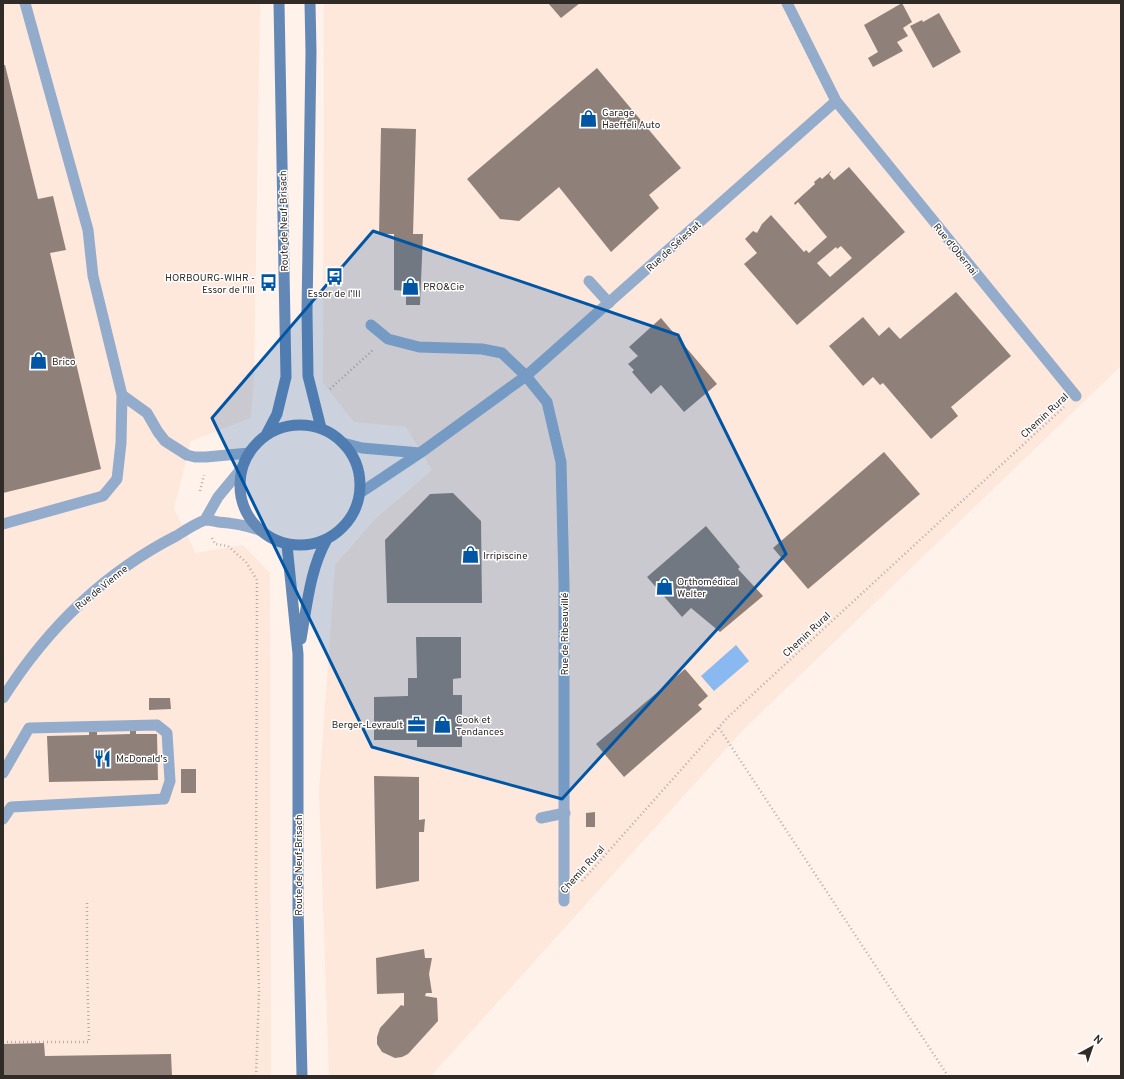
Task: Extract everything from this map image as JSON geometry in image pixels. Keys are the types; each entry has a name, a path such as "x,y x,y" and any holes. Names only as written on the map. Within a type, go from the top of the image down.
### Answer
{"main road":[{"name":"Route de Neuf-Brisach","path":"266,435 277,414 286,377 279,3"},
{"path":"310,3 311,52 307,312 308,376 321,428"},
{"name":"Route de Neuf-Brisach","path":"291,425 306,425 321,428 333,434 352,454 357,466 360,480 360,493 355,510 346,524 334,536 303,546 287,545 272,539 259,530 249,518 242,504 239,486 242,468 249,453 256,443 266,435 280,428 291,425"},
{"name":"Route de Neuf-Brisach","path":"298,654 310,585 319,553 327,539"},
{"name":"Route de Neuf-Brisach","path":"287,545 298,654 298,907 302,1076"}],"street":[{"path":"3,524 103,496 117,479 121,443 122,395 93,276 88,230 25,3"},
{"path":"787,3 836,101"},
{"name":"Rue de Sélestat","path":"360,493 420,453 526,376 836,101"},
{"name":"Rue d'Obernai","path":"836,101 1076,396"},
{"path":"590,281 593,287 609,303"},
{"path":"371,325 386,338"},
{"name":"Rue de Ribeauvillé","path":"386,338 419,347 482,349 502,353 526,376 547,402 561,462 564,584 564,901"},
{"path":"122,395 147,413 165,441 187,455 206,457 249,453"},
{"path":"343,443 362,448 420,453"},
{"path":"242,468 218,497 205,520 241,524 259,530"},
{"name":"Rue de Vienne","path":"3,698 56,628 73,609 94,590 126,566 161,544 205,520"},
{"path":"3,773 29,728 157,725 167,733 170,781 164,799 11,806 3,819"},
{"path":"541,818 564,813"}],"path":[{"path":"312,394 324,393 333,387 386,338"},
{"name":"Chemin Rural","path":"564,901 728,717 1076,396"},
{"path":"206,457 204,475 198,496 205,520 215,544 228,546 246,562 257,580 256,886 259,992 256,1076"},
{"path":"719,728 948,1076"},
{"path":"3,1042 89,1042 87,963 88,901"}],"highlighted area":[{"path":"373,231 678,335 786,554 562,799 372,747 212,418"}],"shaded area":[{"path":"3,3 260,3 254,379 251,418 191,441 174,509 196,553 243,545 270,573 271,1076 3,1076"},
{"path":"324,3 1121,3 1121,366 744,729 431,1076 329,1076 319,791 335,565 375,519 432,470 406,427 354,422 323,383"}],"water":[{"path":"736,645 749,661 714,691 701,676"}],"building":[{"path":"548,3 580,3 561,18"},
{"path":"902,3 912,22 903,28 908,36 897,42 903,51 873,67 868,58 878,52 864,25"},
{"path":"939,13 961,52 933,68 910,26 922,20 923,22"},
{"name":"Brico","path":"3,65 5,65 38,199 53,196 66,250 50,253 101,469 3,493"},
{"name":"Garage Haeffeli Auto","path":"597,68 681,168 649,195 659,208 611,252 559,187 519,221 500,219 467,179"},
{"path":"381,128 416,129 413,234 423,234 420,305 406,305 406,291 394,290 394,234 379,234"},
{"path":"849,167 905,232 797,325 744,264 757,253 745,239 753,231 757,233 762,224 771,215 804,252 806,250 809,253 827,237 798,202 795,205 794,203 815,184 814,182 820,177 822,179 831,171 829,174 834,180","holes":["841,246 852,258 830,277 817,263 836,247 837,249"]},
{"path":"956,292 1011,356 951,407 958,416 931,439 883,383 880,385 873,377 863,386 829,346 863,317 879,336 889,327 900,339"},
{"path":"661,318 717,384 684,412 661,385 651,394 632,372 634,370 628,364 638,356 629,347"},
{"path":"884,452 920,494 808,589 773,548"},
{"path":"453,493 481,521 482,603 387,603 385,540 430,494"},
{"path":"706,526 740,567 738,569 763,596 720,632 691,608 682,617 647,577"},
{"path":"416,637 461,637 461,678 453,679 453,695 462,695 462,747 417,747 417,740 374,740 374,697 408,696 408,678 417,678"},
{"path":"685,669 708,696 698,705 702,709 624,777 596,744"},
{"path":"149,698 170,698 171,709 149,710"},
{"name":"McDonald's","path":"130,731 136,731 136,734 157,734 158,780 49,782 47,736 89,735 89,732 97,732 97,735 130,734"},
{"path":"181,769 196,769 196,793 181,793"},
{"path":"374,776 419,777 419,820 425,819 424,832 419,832 419,881 376,889"},
{"path":"595,812 595,827 586,827 586,813"},
{"path":"424,949 425,958 432,958 429,974 432,993 426,993 425,996 437,998 438,1021 408,1054 395,1058 382,1052 377,1044 377,1037 380,1028 401,1005 404,1006 404,993 377,994 376,958"},
{"path":"44,1043 45,1056 171,1054 172,1076 3,1076 3,1044"}],"place":[{"name":"Garage Haeffeli Auto","path":"589,118"},
{"name":"Essor de l'Ill","path":"334,276"},
{"name":"HORBOURG-WIHR - Essor de l'Ill","path":"268,283"},
{"name":"PRO&Cie","path":"410,286"},
{"name":"Brico","path":"39,361"},
{"name":"Irripiscine","path":"470,555"},
{"name":"Orthomédical Welter","path":"664,587"},
{"name":"Berger-Levrault","path":"416,724"},
{"name":"Cook et Tendances","path":"443,725"},
{"name":"McDonald's","path":"103,758"}]}
